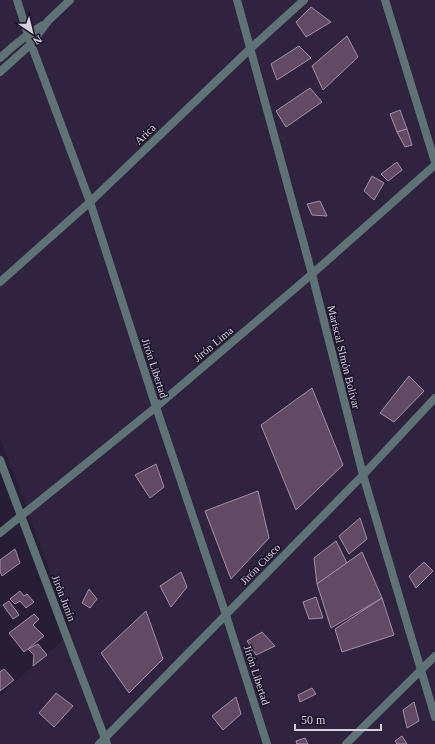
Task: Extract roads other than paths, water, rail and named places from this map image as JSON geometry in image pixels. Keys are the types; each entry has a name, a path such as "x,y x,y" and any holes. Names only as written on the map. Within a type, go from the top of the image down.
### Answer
{"street":[{"name":"Jirón Libertad","path":"17,0 31,44 90,202 267,744"},
{"path":"0,72 31,44 48,21 70,0"},
{"name":"Mariscal SImón Bolívar","path":"237,0 312,274 363,475 435,717"},
{"name":"Arica","path":"0,282 90,202 251,48 304,0"},
{"path":"385,0 435,162"},
{"path":"0,58 14,44 48,21"},
{"name":"Jirón Lima","path":"0,533 156,407 312,274 435,165"},
{"name":"Jirón Cusco","path":"104,742 363,475 435,398"},
{"name":"Jirón Junín","path":"0,460 104,742"},
{"path":"346,744 435,656"}]}
